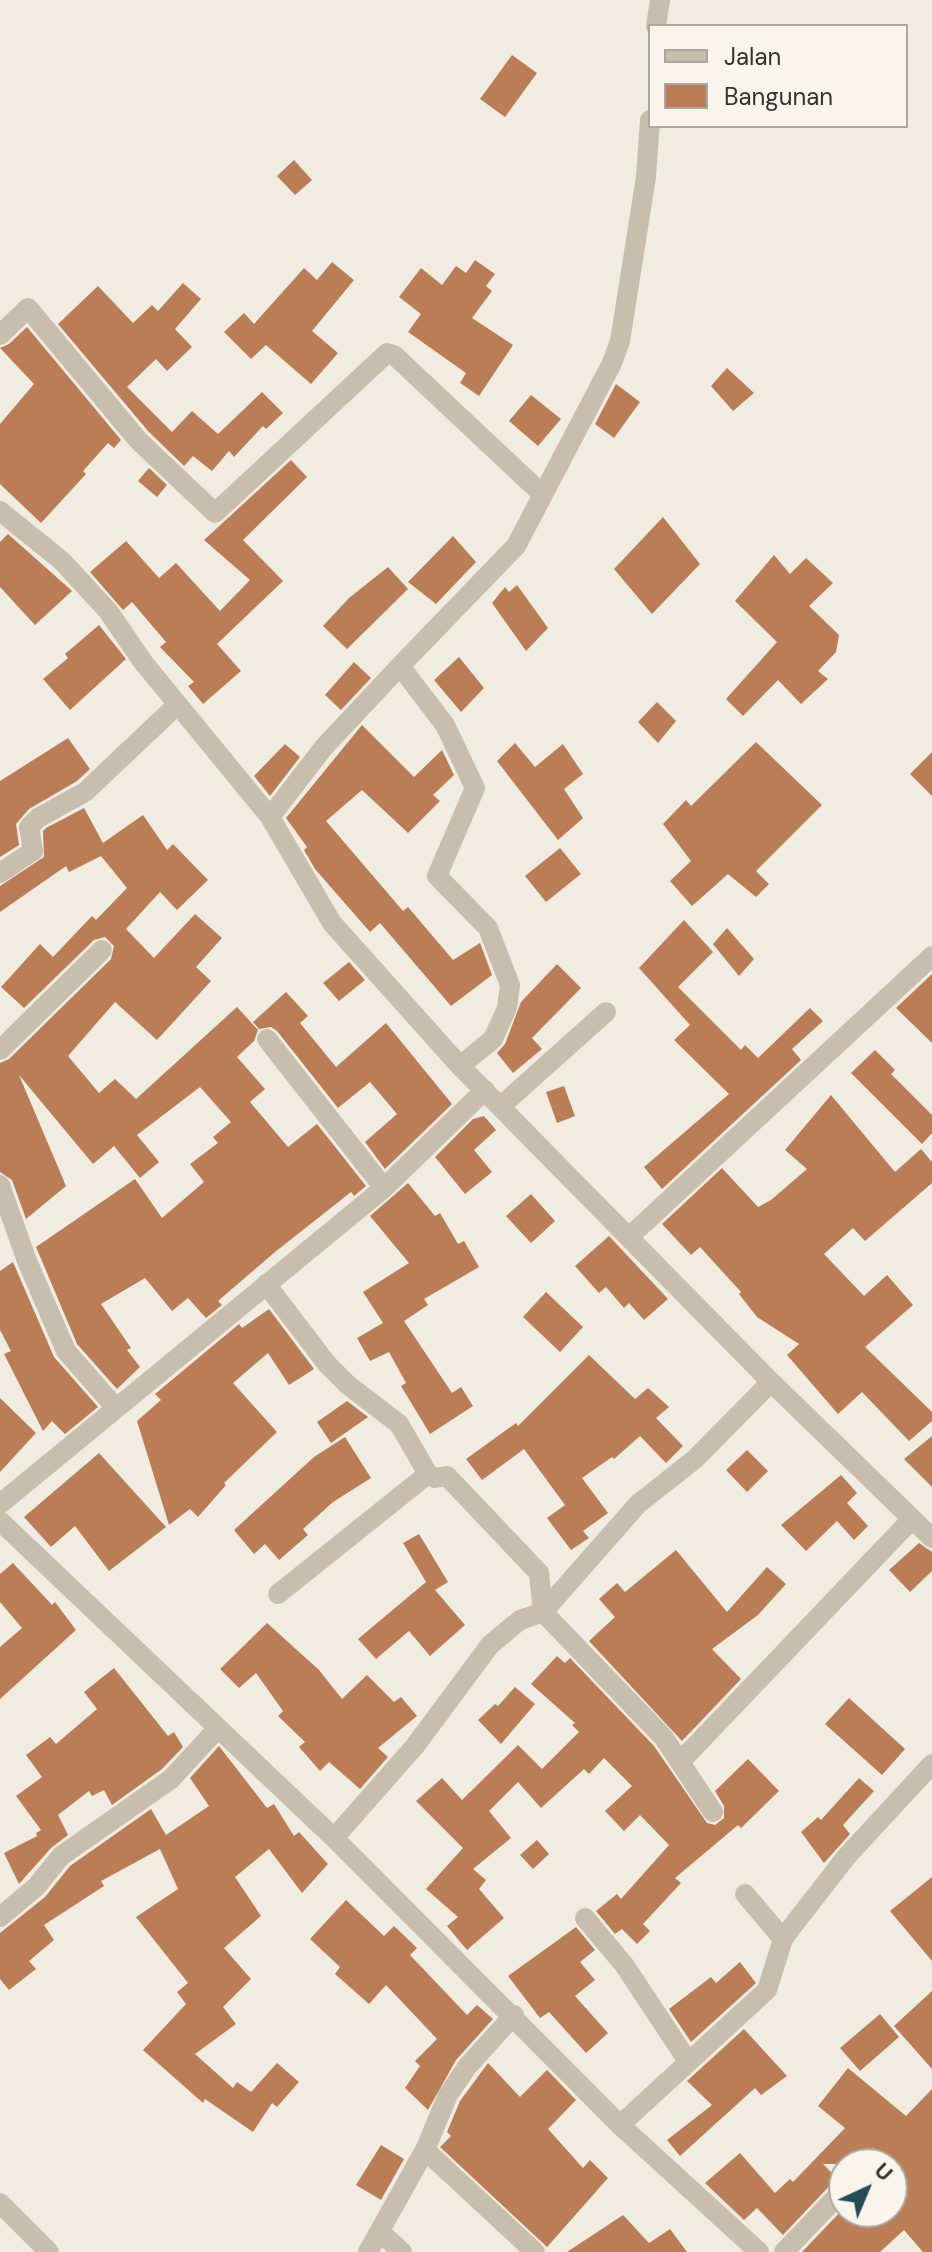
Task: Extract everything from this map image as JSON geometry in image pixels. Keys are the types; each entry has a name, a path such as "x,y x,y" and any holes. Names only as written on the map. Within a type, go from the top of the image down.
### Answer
{"street":[{"path":"656,24 660,0"},
{"path":"270,817 324,747 516,546 541,493 612,363 620,341 646,177 649,128"},
{"path":"0,335 28,308 138,440 215,513 387,353 394,355 541,493"},
{"path":"0,511 62,561 108,611 177,705 270,817 332,923 460,1066 771,1382 932,1538"},
{"path":"400,666 445,725 475,788 437,876 488,928 510,985 507,1008 493,1039 460,1066"},
{"path":"0,873 33,851 29,827 38,818 85,792 177,705"},
{"path":"0,1050 102,950"},
{"path":"629,1237 932,956"},
{"path":"501,1106 606,1012"},
{"path":"267,1039 384,1188"},
{"path":"0,1504 384,1188 485,1090"},
{"path":"0,1185 27,1261 66,1351 116,1408"},
{"path":"266,1284 327,1364 348,1385 399,1424 428,1474 435,1478 447,1476 539,1573 543,1612 636,1705 680,1762 713,1812"},
{"path":"334,1838 415,1746 490,1645 520,1620 543,1612 638,1504 695,1459 771,1382"},
{"path":"278,1594 428,1474"},
{"path":"680,1762 912,1519"},
{"path":"0,1521 334,1838 514,2015 620,2125 759,2252"},
{"path":"0,1917 36,1887 61,1856 171,1779 218,1728"},
{"path":"620,2125 687,2060 767,1990 783,1939 847,1856 932,1764"},
{"path":"745,1894 783,1939"},
{"path":"585,1918 625,1966 687,2060"},
{"path":"368,2252 425,2150 448,2095 467,2067 514,2015"},
{"path":"425,2150 535,2252"},
{"path":"0,2203 49,2252"},
{"path":"784,2252 828,2206"},
{"path":"380,2232 402,2252"}],"building":[{"path":"512,55 537,73 505,117 480,99"},
{"path":"294,160 312,180 295,195 277,176"},
{"path":"475,260 495,274 486,286 492,291 472,318 513,345 479,396 460,383 466,373 408,332 421,314 399,297 421,268 442,285 456,266 466,273"},
{"path":"332,262 354,280 312,331 338,353 311,384 266,345 251,359 224,332 244,313 254,324 304,268 317,280"},
{"path":"183,283 201,299 175,329 192,347 167,371 156,359 127,387 172,432 192,411 218,434 262,392 283,413 266,429 263,426 234,457 229,451 212,471 193,456 184,466 148,431 58,324 98,286 133,323 152,305 158,311"},
{"path":"27,327 121,440 114,448 108,443 83,471 86,474 41,523 0,484 0,424 34,384 0,348"},
{"path":"727,368 754,393 733,411 711,386"},
{"path":"616,384 640,402 614,438 595,424"},
{"path":"531,395 561,419 538,446 509,421"},
{"path":"291,460 307,477 243,540 283,581 217,644 241,671 203,704 188,686 194,682 160,647 166,642 132,602 123,610 90,572 126,541 159,578 176,563 220,611 250,580 204,540"},
{"path":"149,468 167,485 157,497 138,481"},
{"path":"663,517 700,564 652,614 614,569"},
{"path":"8,534 72,591 35,625 0,587 0,542"},
{"path":"453,536 476,562 436,604 408,582"},
{"path":"774,555 790,574 806,558 833,583 809,606 839,635 836,652 818,671 828,679 801,704 778,680 743,716 726,699 777,642 735,601"},
{"path":"388,567 408,589 347,649 323,626 349,598"},
{"path":"517,585 548,628 526,651 492,603 505,587 509,592"},
{"path":"99,625 126,659 70,710 43,679 68,658 65,654"},
{"path":"459,657 484,688 461,712 434,680"},
{"path":"354,662 371,678 341,710 325,695"},
{"path":"657,702 676,721 658,743 638,722"},
{"path":"362,725 414,777 442,750 454,775 433,795 440,801 408,833 362,790 326,821 403,911 408,907 453,960 480,943 492,975 451,1006 380,923 370,932 315,869 304,850 307,847 286,818"},
{"path":"68,738 90,769 77,781 29,809 16,824 19,845 0,857 0,781"},
{"path":"756,742 822,805 756,871 769,884 756,897 728,874 692,906 670,881 691,861 663,824 686,800 691,806"},
{"path":"515,743 535,767 563,744 583,774 564,789 583,818 558,840 497,761"},
{"path":"285,744 300,757 270,796 254,776"},
{"path":"932,752 932,796 910,774"},
{"path":"84,808 103,843 143,815 167,850 173,844 208,880 177,910 160,892 126,929 154,958 195,914 222,938 196,967 211,981 157,1040 115,1002 68,1056 99,1093 115,1079 136,1099 237,1007 258,1030 254,1041 237,1057 265,1089 250,1102 288,1147 317,1124 366,1186 354,1196 351,1192 275,1252 218,1301 222,1305 206,1318 188,1298 172,1311 145,1278 101,1304 140,1367 117,1389 77,1344 36,1247 135,1179 162,1218 204,1182 190,1164 218,1143 213,1137 231,1122 200,1087 137,1135 159,1162 140,1178 114,1146 93,1164 19,1075 66,1186 26,1219 12,1180 0,1172 0,1063 9,1059 111,959 114,946 105,937 94,940 24,1008 1,987 40,944 53,957 92,916 96,920 127,888 101,856 69,872 66,866 0,912 0,886 44,857 43,831 46,828"},
{"path":"560,848 581,874 546,902 525,876"},
{"path":"684,920 713,952 678,987 741,1050 745,1045 758,1058 810,1008 823,1021 792,1049 801,1060 662,1189 644,1167 729,1094 674,1040 690,1025 639,968"},
{"path":"727,928 754,959 739,976 713,944"},
{"path":"349,962 365,980 339,1001 323,983"},
{"path":"557,964 581,988 532,1038 542,1049 513,1073 497,1053 505,1044 521,1002"},
{"path":"932,974 932,1043 896,1008"},
{"path":"286,992 308,1016 300,1023 336,1067 386,1023 452,1104 385,1169 365,1142 397,1114 370,1082 338,1108 277,1031 271,1027 259,1029 253,1022"},
{"path":"875,1050 895,1070 891,1074 932,1115 932,1133 922,1144 851,1073"},
{"path":"564,1086 575,1116 557,1123 546,1092"},
{"path":"831,1095 895,1172 921,1149 932,1162 932,1183 865,1241 853,1228 824,1254 864,1296 887,1275 913,1305 865,1347 932,1412 932,1421 909,1441 862,1392 838,1414 787,1355 799,1344 757,1317 739,1294 741,1292 700,1247 691,1255 662,1224 722,1168 758,1207 771,1200 807,1169 785,1150"},
{"path":"484,1116 496,1130 474,1150 492,1172 465,1194 435,1157 473,1119"},
{"path":"408,1183 435,1216 440,1213 458,1244 464,1241 479,1267 424,1299 428,1305 404,1321 452,1393 461,1387 473,1406 430,1434 401,1386 406,1383 389,1352 370,1361 357,1338 383,1323 363,1292 409,1263 370,1216"},
{"path":"531,1194 555,1221 531,1243 506,1216"},
{"path":"609,1236 668,1299 644,1320 629,1303 624,1308 606,1287 599,1293 575,1266"},
{"path":"13,1262 54,1357 98,1407 65,1434 52,1421 43,1431 4,1354 11,1351 0,1330 0,1271"},
{"path":"546,1292 583,1327 560,1352 523,1317"},
{"path":"269,1309 314,1369 289,1385 268,1353 233,1383 277,1432 224,1483 226,1485 198,1517 190,1509 169,1525 137,1421 161,1400 155,1394 239,1324 242,1328"},
{"path":"589,1355 635,1399 648,1388 669,1407 656,1418 683,1446 666,1463 640,1436 614,1459 612,1457 582,1478 608,1513 583,1531 589,1538 571,1550 547,1518 565,1505 524,1449 482,1480 466,1459 516,1423 518,1426"},
{"path":"0,1398 36,1433 0,1472"},
{"path":"347,1401 368,1417 331,1443 317,1422"},
{"path":"932,1436 932,1487 904,1459"},
{"path":"345,1437 371,1478 333,1502 303,1529 308,1535 279,1560 265,1544 254,1554 234,1530 314,1457"},
{"path":"747,1450 768,1471 747,1492 726,1470"},
{"path":"99,1453 166,1527 109,1571 75,1526 51,1547 24,1517"},
{"path":"841,1475 857,1493 847,1503 868,1526 854,1540 837,1521 806,1551 781,1525"},
{"path":"419,1534 448,1582 435,1590 465,1625 430,1656 409,1631 376,1659 358,1639 426,1582 403,1543"},
{"path":"919,1543 932,1552 932,1571 910,1592 889,1570"},
{"path":"676,1550 727,1612 767,1567 786,1584 758,1615 712,1649 741,1679 682,1741 589,1641 615,1617 599,1599 617,1583 625,1592"},
{"path":"13,1563 52,1605 55,1602 76,1630 0,1699 0,1647 22,1628 0,1602 0,1574"},
{"path":"267,1623 319,1670 342,1699 367,1675 394,1702 401,1697 417,1716 378,1748 388,1757 360,1789 329,1762 320,1771 299,1747 305,1742 278,1716 283,1711 256,1673 239,1688 220,1669"},
{"path":"557,1656 565,1663 570,1658 654,1746 707,1823 715,1825 724,1818 724,1806 715,1791 748,1759 779,1791 741,1828 738,1825 675,1878 681,1883 643,1924 650,1931 637,1944 622,1929 615,1934 596,1911 617,1894 621,1899 669,1845 640,1815 624,1831 605,1811 632,1786 604,1758 589,1774 584,1769 541,1808 518,1782 489,1811 511,1838 473,1869 486,1880 479,1889 504,1918 467,1950 447,1926 458,1917 426,1889 463,1848 416,1801 442,1778 462,1800 518,1745 542,1769 579,1732 572,1725 575,1723 531,1684"},
{"path":"114,1668 168,1736 174,1732 183,1747 162,1769 112,1805 104,1790 92,1796 89,1791 58,1815 68,1835 51,1848 19,1884 4,1853 37,1836 36,1833 41,1830 16,1796 42,1777 26,1755 50,1737 56,1744 97,1709 84,1692"},
{"path":"515,1687 535,1704 501,1744 478,1720 495,1704 498,1706"},
{"path":"849,1698 905,1749 882,1775 825,1724"},
{"path":"219,1746 267,1808 274,1804 294,1836 299,1832 328,1864 302,1893 269,1849 235,1877 261,1916 224,1948 251,1979 223,2007 236,2024 195,2054 233,2088 237,2082 251,2092 277,2063 299,2082 277,2107 272,2103 253,2132 205,2099 203,2103 143,2050 186,2004 177,1992 188,1983 136,1917 178,1889 160,1849 101,1881 104,1886 44,1925 54,1940 29,1961 36,1969 9,1990 0,1979 0,1933 45,1897 70,1866 151,1809 166,1835 209,1806 190,1778"},
{"path":"859,1778 874,1791 843,1825 850,1834 824,1863 801,1832 818,1817 821,1820"},
{"path":"537,1840 549,1854 533,1869 520,1855"},
{"path":"932,1877 932,1961 890,1911"},
{"path":"346,1900 384,1936 394,1926 417,1948 410,1955 467,2015 477,2005 493,2019 456,2060 428,2110 405,2088 420,2066 415,2061 437,2039 386,1985 369,2004 335,1974 340,1967 310,1939"},
{"path":"576,1927 595,1950 580,1962 595,1980 575,1996 608,2033 586,2053 549,2012 540,2018 508,1976"},
{"path":"740,1962 756,1983 691,2042 669,2009 711,1977 716,1983"},
{"path":"932,1991 932,2069 894,2026"},
{"path":"880,2014 899,2037 860,2071 840,2048"},
{"path":"744,2029 787,2076 761,2095 755,2088 680,2156 667,2140 712,2105 687,2081"},
{"path":"488,2063 520,2097 547,2070 576,2100 548,2129 583,2168 590,2160 608,2178 547,2247 440,2147 451,2136 447,2132 460,2101"},
{"path":"848,2068 906,2116 932,2089 932,2252 923,2252 904,2230 880,2252 802,2252 828,2225 828,2228 908,2228 908,2148 828,2148 828,2164 823,2164 828,2169 828,2188 783,2235 757,2208 744,2220 705,2183 740,2153 775,2193 790,2179 793,2182 845,2128 818,2106"},
{"path":"381,2145 404,2159 381,2200 356,2185"},
{"path":"623,2215 649,2243 670,2229 687,2252 567,2252"}]}
